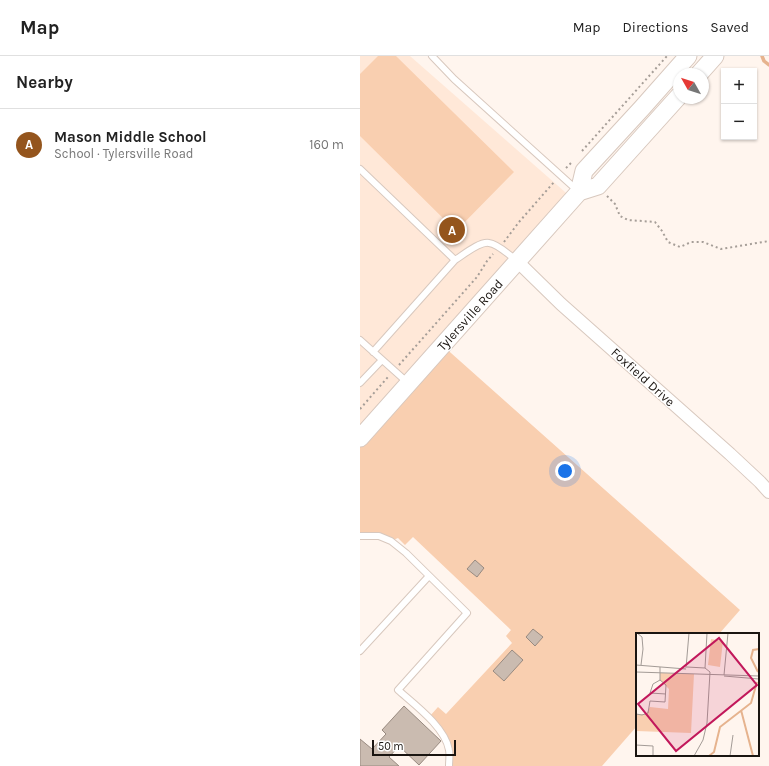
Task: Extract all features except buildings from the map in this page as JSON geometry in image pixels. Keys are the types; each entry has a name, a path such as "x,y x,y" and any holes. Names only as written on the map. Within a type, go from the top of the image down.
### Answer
{"main road":[{"name":"Tylersville Road","path":"360,438 579,192 584,171 688,56"},
{"path":"704,68 715,56"},
{"path":"579,192 598,186 673,103"}],"street":[{"name":"Foxfield Drive","path":"517,261 561,304 730,454 769,492"}],"lane":[{"path":"432,56 454,79 579,192"},
{"path":"360,170 455,260"},
{"path":"373,352 455,260 480,245 489,243 499,248 517,261"},
{"path":"360,340 409,383"},
{"path":"360,383 382,360"},
{"path":"360,536 379,536 391,541 406,553 467,613 398,690 434,722 443,736 449,750 449,766"},
{"path":"360,651 429,576"}],"path":[{"path":"581,152 667,56"},
{"path":"360,409 477,277 487,261 519,222 576,158"},
{"path":"598,186 615,204 620,216 628,220 655,222 668,242 680,247 691,242 703,242 721,248 769,241"}],"shaded area":[{"path":"360,56 410,56 573,199 360,438"},
{"path":"378,56 396,56 514,172 456,231 360,136 360,74"},
{"path":"442,345 740,610 720,633 636,633 636,727 602,766 449,766 449,750 429,717 438,707 446,714 512,643 506,636 511,630 413,537 405,545 398,538 391,541 360,536 360,438"}],"waterway":[{"path":"762,56 764,61 769,65"}],"place":[{"name":"Mason Middle School","path":"452,230"}]}
